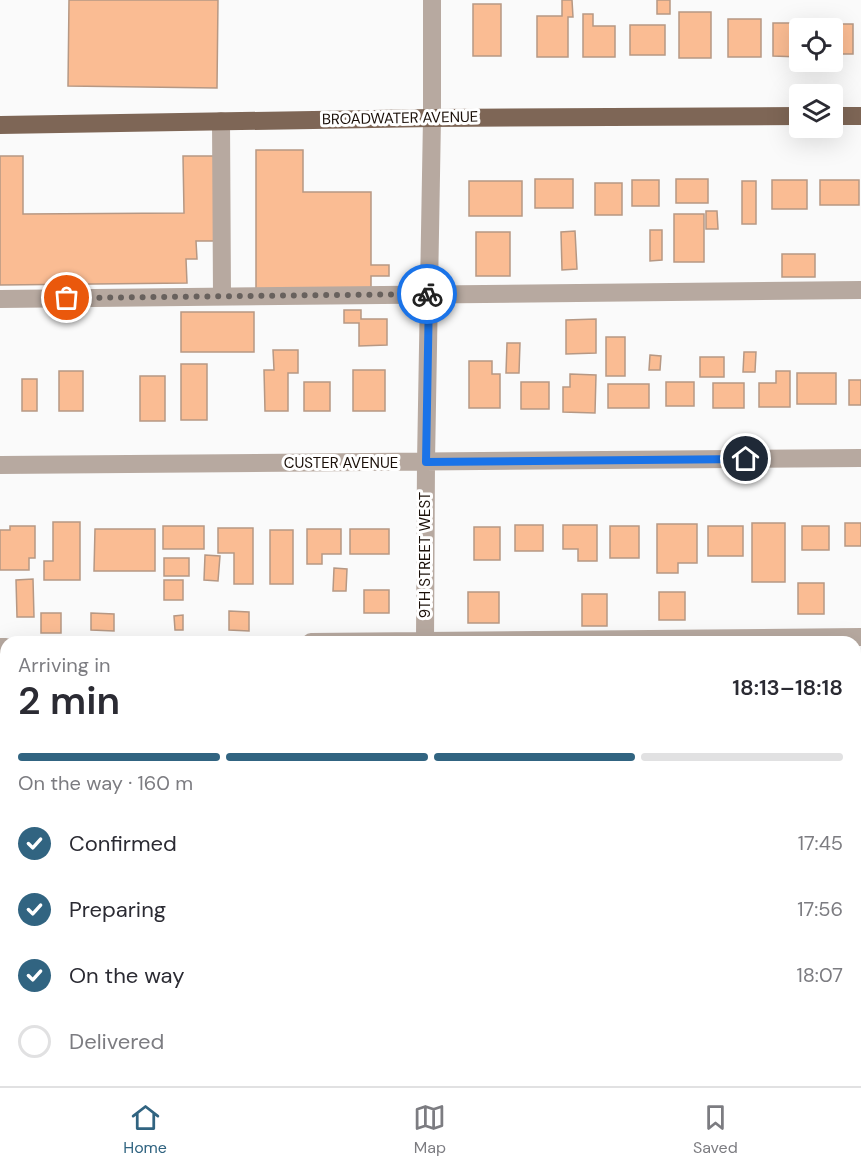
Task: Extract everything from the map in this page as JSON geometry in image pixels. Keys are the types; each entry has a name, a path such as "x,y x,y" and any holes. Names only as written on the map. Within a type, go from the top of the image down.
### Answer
{"main road":[{"name":"BROADWATER AVENUE","path":"0,125 432,118 789,116"},
{"path":"843,116 861,116"}],"street":[{"name":"9TH STREET WEST","path":"425,636 432,0"},
{"path":"221,121 222,296"},
{"path":"0,299 861,290"},
{"name":"CUSTER AVENUE","path":"0,465 861,458"}],"building":[{"path":"69,0 218,0 217,88 68,86"},
{"path":"562,0 572,0 573,17 568,17 568,57 537,57 537,16 562,16"},
{"path":"657,0 670,0 670,14 657,14"},
{"path":"473,4 501,4 501,56 473,56"},
{"path":"679,12 711,12 711,58 679,58"},
{"path":"583,14 593,14 593,26 615,26 615,57 583,57"},
{"path":"728,19 761,19 761,57 728,57"},
{"path":"773,23 789,23 789,57 773,56"},
{"path":"843,24 853,24 853,54 843,54"},
{"path":"630,25 665,25 665,55 630,55"},
{"path":"256,150 303,150 303,192 371,192 371,265 389,265 389,276 371,276 371,289 256,289"},
{"path":"0,156 23,156 23,214 184,213 183,156 214,156 215,241 196,241 197,259 186,259 187,283 0,285"},
{"path":"535,179 573,179 573,208 535,208"},
{"path":"676,179 708,179 708,203 676,203"},
{"path":"632,180 659,180 659,206 632,206"},
{"path":"772,180 807,180 807,209 772,209"},
{"path":"820,180 859,180 859,205 820,205"},
{"path":"469,181 522,181 522,216 469,216"},
{"path":"742,181 756,181 756,224 742,224"},
{"path":"595,183 622,183 622,215 595,215"},
{"path":"706,211 717,211 718,229 706,229"},
{"path":"674,214 704,214 704,262 674,262"},
{"path":"650,230 662,230 662,260 650,261"},
{"path":"575,231 577,269 562,270 561,232"},
{"path":"476,232 510,232 510,276 476,276"},
{"path":"782,254 815,254 815,277 782,277"},
{"path":"344,310 361,310 361,319 387,319 387,345 359,346 359,323 344,323"},
{"path":"181,312 254,312 254,352 181,352"},
{"path":"596,319 596,353 566,354 566,320"},
{"path":"606,337 625,337 625,376 606,376"},
{"path":"507,343 520,343 519,373 506,373"},
{"path":"273,350 298,350 298,373 288,373 288,411 265,411 264,370 274,370"},
{"path":"744,352 756,352 755,372 743,372"},
{"path":"650,355 661,356 660,370 649,370"},
{"path":"700,357 724,357 724,377 700,377"},
{"path":"469,361 492,361 492,374 500,374 500,408 469,408"},
{"path":"181,364 207,364 207,420 181,420"},
{"path":"353,370 385,370 385,411 353,411"},
{"path":"59,371 83,371 83,411 59,411"},
{"path":"776,371 790,371 790,407 759,407 759,383 776,383"},
{"path":"797,373 836,373 836,404 797,404"},
{"path":"570,374 596,375 595,413 563,412 563,387 570,387"},
{"path":"140,376 165,376 165,421 140,421"},
{"path":"22,379 37,379 37,411 22,411"},
{"path":"849,380 861,380 861,405 849,405"},
{"path":"304,382 330,382 330,411 304,411"},
{"path":"521,382 549,382 549,409 521,409"},
{"path":"666,382 694,382 694,406 666,406"},
{"path":"713,383 744,383 744,408 713,408"},
{"path":"608,384 649,384 649,408 608,408"},
{"path":"53,522 80,522 80,580 44,580 44,561 53,561"},
{"path":"752,523 785,523 785,582 752,582"},
{"path":"845,523 861,523 861,546 845,546"},
{"path":"657,524 697,524 697,563 678,563 678,573 657,573"},
{"path":"515,525 543,525 543,551 515,551"},
{"path":"563,525 597,525 597,561 578,561 578,549 563,549"},
{"path":"10,526 35,526 35,558 29,558 29,570 0,570 0,530 10,530"},
{"path":"163,526 204,526 204,549 163,549"},
{"path":"610,526 639,526 639,558 610,558"},
{"path":"708,526 743,526 743,556 708,556"},
{"path":"802,526 829,526 829,550 802,550"},
{"path":"474,527 500,527 500,560 474,560"},
{"path":"218,528 253,528 253,584 234,584 234,553 218,553"},
{"path":"95,529 155,529 155,571 94,571"},
{"path":"307,529 341,529 341,554 322,554 322,564 307,564"},
{"path":"350,529 389,529 389,554 350,554"},
{"path":"270,530 293,530 293,584 270,584"},
{"path":"205,555 220,556 218,581 204,580"},
{"path":"164,558 189,558 189,576 164,576"},
{"path":"334,568 347,569 346,591 333,591"},
{"path":"33,579 34,617 17,617 16,580"},
{"path":"164,580 183,580 183,600 164,600"},
{"path":"798,583 824,583 824,614 798,614"},
{"path":"364,590 389,590 389,613 364,613"},
{"path":"468,592 499,592 499,623 468,623"},
{"path":"659,592 685,592 685,620 659,620"},
{"path":"582,594 607,594 607,626 582,626"},
{"path":"229,611 249,612 249,631 229,630"},
{"path":"41,613 61,613 61,633 41,633"},
{"path":"91,613 114,614 114,631 91,630"},
{"path":"183,615 183,630 175,630 174,616"}],"way so far":[{"path":"67,298 427,294"}],"route":[{"path":"427,294 429,294 426,462 746,459"}]}
